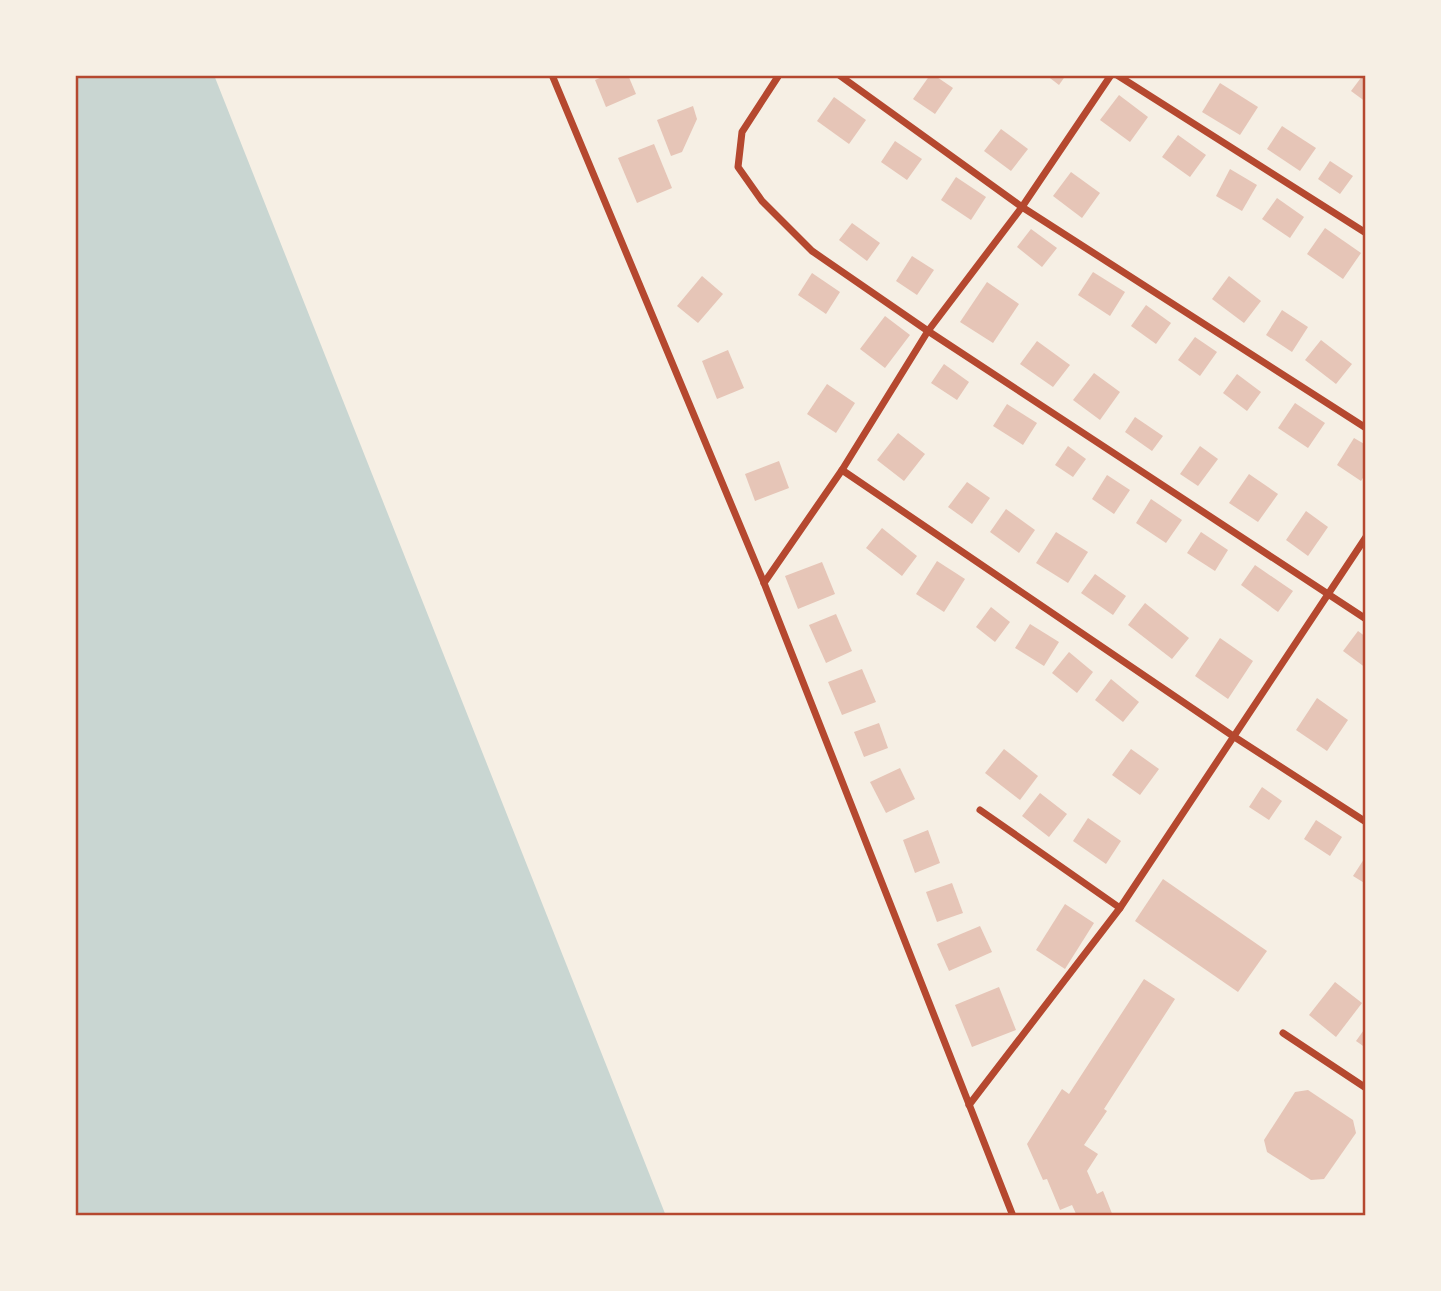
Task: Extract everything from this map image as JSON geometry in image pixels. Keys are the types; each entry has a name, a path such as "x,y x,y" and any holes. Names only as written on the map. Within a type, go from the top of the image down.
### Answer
{"street":[{"path":"552,75 764,583 1013,1216"},
{"path":"779,75 742,132 738,167 762,201 812,251 1366,619"},
{"path":"839,75 1023,207 1366,428"},
{"path":"764,583 842,470 929,331 1023,207 1111,75"},
{"path":"1117,75 1366,233"},
{"path":"842,470 1233,736 1366,822"},
{"path":"970,1105 1119,908 1366,537"},
{"path":"980,810 1119,908"},
{"path":"1283,1033 1366,1087"}],"shaded area":[{"path":"75,75 214,75 666,1216 75,1216"}],"building":[{"path":"607,75 628,75 636,94 606,107 595,80"},
{"path":"930,75 953,88 935,114 913,99"},
{"path":"1046,75 1066,75 1059,85"},
{"path":"1363,75 1366,75 1366,102 1351,91"},
{"path":"1220,83 1258,107 1240,135 1202,112"},
{"path":"1119,95 1148,117 1130,142 1100,120"},
{"path":"834,97 866,120 849,144 817,121"},
{"path":"693,106 697,119 682,152 671,156 657,120"},
{"path":"1282,126 1316,148 1300,171 1267,149"},
{"path":"1001,129 1028,149 1011,171 984,151"},
{"path":"1178,135 1206,155 1190,177 1162,157"},
{"path":"895,141 922,159 907,180 881,162"},
{"path":"654,144 672,188 637,203 618,158"},
{"path":"1330,161 1353,176 1340,194 1318,179"},
{"path":"1230,169 1257,185 1242,211 1216,196"},
{"path":"1071,172 1100,193 1082,218 1053,196"},
{"path":"956,177 986,197 971,220 941,200"},
{"path":"1277,198 1304,217 1290,238 1262,219"},
{"path":"852,223 880,243 867,261 839,240"},
{"path":"1325,228 1361,253 1343,279 1307,254"},
{"path":"1031,229 1057,248 1042,267 1017,247"},
{"path":"912,256 934,270 917,295 896,281"},
{"path":"1093,272 1125,292 1110,316 1078,295"},
{"path":"812,273 840,292 826,314 798,295"},
{"path":"702,276 723,294 698,323 677,306"},
{"path":"1229,276 1261,301 1244,323 1212,299"},
{"path":"987,282 1019,304 993,343 960,322"},
{"path":"1146,305 1171,323 1156,344 1131,326"},
{"path":"1282,310 1308,327 1292,352 1266,335"},
{"path":"885,316 910,335 885,368 860,349"},
{"path":"1195,337 1217,352 1200,376 1178,360"},
{"path":"1321,340 1352,364 1336,384 1305,360"},
{"path":"1037,341 1070,365 1053,387 1020,364"},
{"path":"728,350 744,388 717,399 702,361"},
{"path":"944,364 969,382 957,400 931,383"},
{"path":"1094,373 1120,392 1100,420 1073,400"},
{"path":"1237,374 1261,392 1247,411 1223,393"},
{"path":"827,384 855,403 836,433 807,414"},
{"path":"1295,403 1325,423 1308,448 1278,428"},
{"path":"1007,404 1037,423 1023,445 993,426"},
{"path":"1135,417 1163,436 1152,451 1125,432"},
{"path":"898,433 925,454 904,481 877,460"},
{"path":"1354,438 1366,445 1366,473 1361,481 1337,465"},
{"path":"1068,446 1086,459 1073,477 1055,465"},
{"path":"1200,446 1218,459 1198,486 1180,474"},
{"path":"779,461 789,488 755,501 745,474"},
{"path":"1249,474 1278,494 1258,522 1229,503"},
{"path":"1107,475 1130,490 1114,514 1092,499"},
{"path":"967,482 990,498 972,524 948,507"},
{"path":"1151,499 1182,520 1166,543 1136,523"},
{"path":"1006,509 1035,530 1019,553 990,532"},
{"path":"1306,511 1328,527 1308,556 1286,540"},
{"path":"882,528 917,556 902,576 866,548"},
{"path":"1056,532 1088,552 1068,583 1036,563"},
{"path":"1201,532 1228,550 1215,571 1187,553"},
{"path":"937,561 965,579 944,612 916,594"},
{"path":"822,562 835,594 798,609 785,576"},
{"path":"1255,565 1293,591 1278,612 1241,585"},
{"path":"1095,574 1126,596 1113,615 1081,593"},
{"path":"1145,603 1189,638 1172,659 1128,625"},
{"path":"991,607 1010,622 995,642 976,627"},
{"path":"836,614 852,651 826,663 809,625"},
{"path":"1030,624 1059,642 1044,666 1015,648"},
{"path":"1358,631 1366,637 1366,668 1343,651"},
{"path":"1220,638 1253,661 1228,699 1195,676"},
{"path":"1069,652 1093,672 1077,693 1052,673"},
{"path":"862,669 876,702 842,715 828,682"},
{"path":"1111,679 1139,702 1123,722 1095,700"},
{"path":"1317,698 1348,720 1327,751 1296,730"},
{"path":"879,723 888,748 864,757 854,732"},
{"path":"1004,749 1038,776 1020,800 985,773"},
{"path":"1131,749 1159,769 1140,795 1112,775"},
{"path":"900,768 915,799 886,813 870,782"},
{"path":"1262,787 1282,801 1269,820 1249,807"},
{"path":"1040,793 1067,814 1049,837 1022,816"},
{"path":"1088,818 1121,841 1106,864 1073,841"},
{"path":"1316,820 1342,837 1330,856 1304,839"},
{"path":"928,830 940,863 915,873 903,840"},
{"path":"1366,856 1366,884 1353,876"},
{"path":"1163,879 1267,951 1238,992 1135,921"},
{"path":"952,883 963,913 937,922 926,892"},
{"path":"1065,904 1094,923 1065,969 1036,950"},
{"path":"980,926 992,952 949,971 937,944"},
{"path":"1144,979 1175,999 1084,1145 1098,1154 1087,1171 1097,1194 1103,1191 1113,1216 1077,1216 1072,1205 1060,1210 1047,1179 1043,1180 1027,1144 1062,1089 1069,1094"},
{"path":"1335,982 1362,1003 1336,1037 1309,1015"},
{"path":"999,987 1016,1030 972,1047 955,1005"},
{"path":"1366,1027 1366,1048 1356,1041"},
{"path":"1308,1090 1353,1120 1356,1133 1324,1179 1311,1180 1267,1152 1264,1140 1295,1092"}]}
